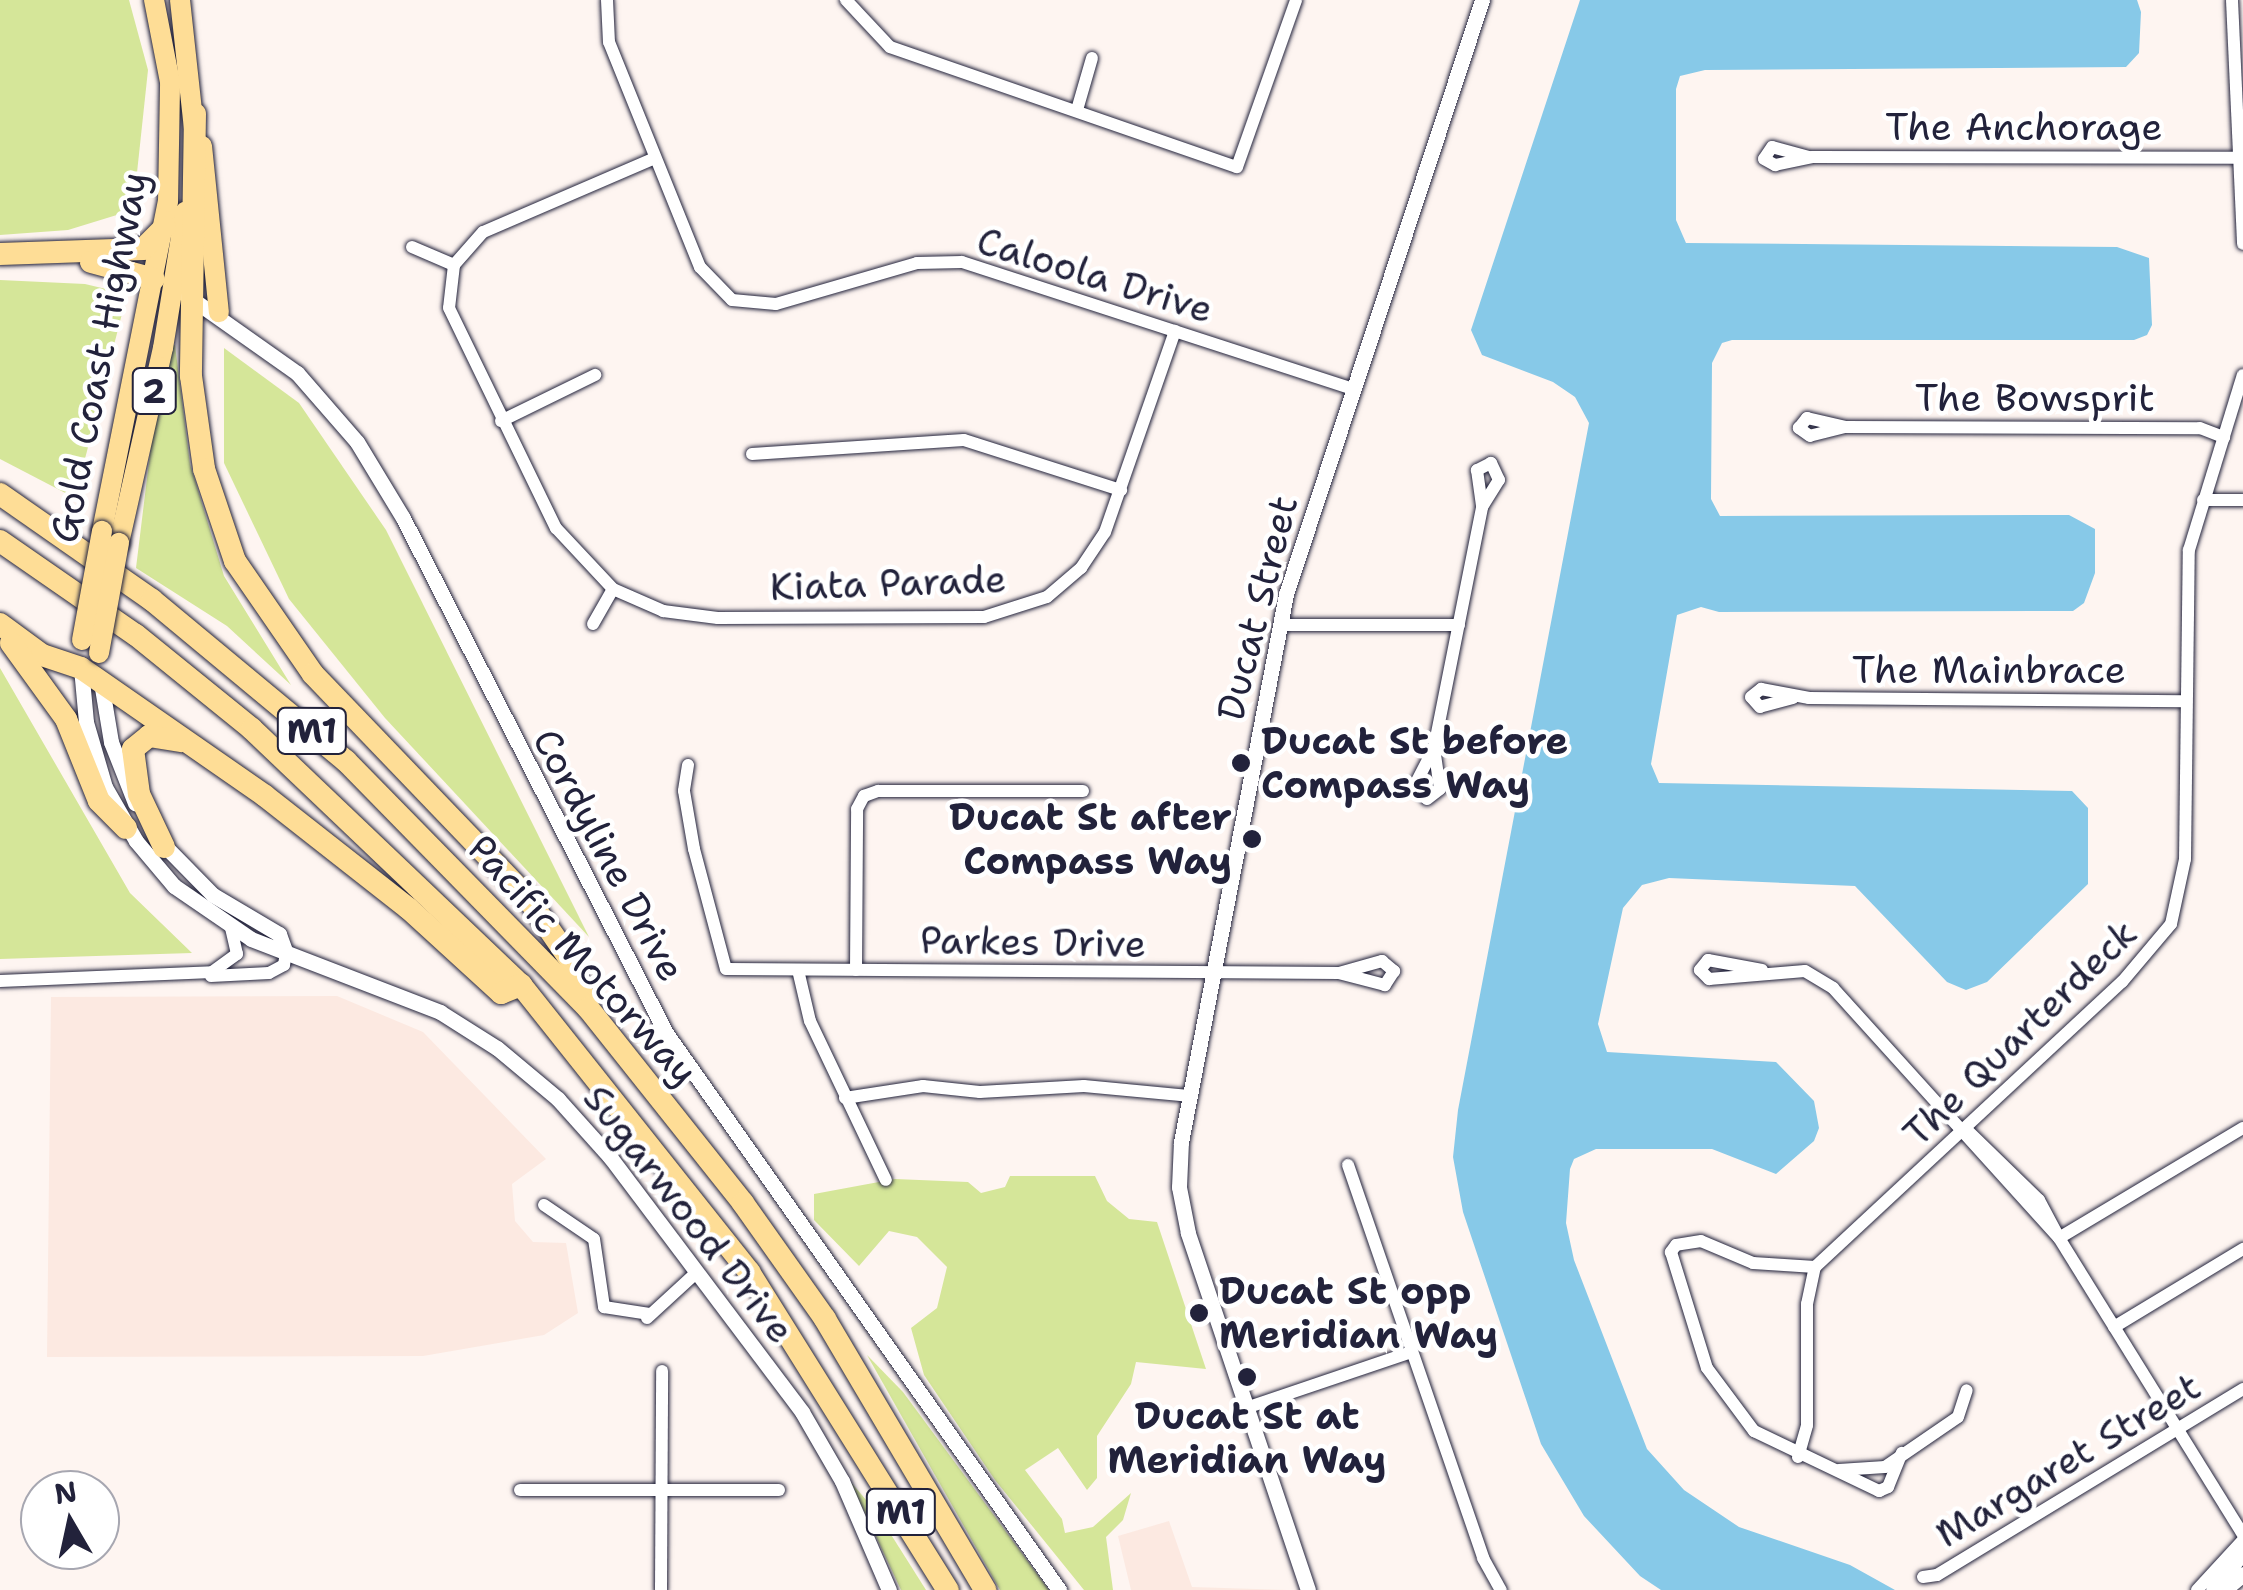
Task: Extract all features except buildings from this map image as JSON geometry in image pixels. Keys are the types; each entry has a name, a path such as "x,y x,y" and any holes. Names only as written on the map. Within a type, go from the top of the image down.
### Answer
{"highway":[{"name":"Gold Coast Highway","path":"88,654 111,537 174,288 165,227 172,114 154,0"},
{"path":"180,0 218,312"},
{"path":"195,114 174,288 204,469 235,560 313,674 527,897 572,961 588,1008"},
{"path":"0,254 143,249 165,227"},
{"path":"34,252 174,288"},
{"name":"Pacific Motorway","path":"0,494 152,600 334,750 588,1008 744,1203 826,1319 986,1590"},
{"name":"Pacific Motorway","path":"0,542 136,636 252,728 521,985 749,1272 948,1590"},
{"path":"0,626 42,655 88,654 101,682 190,742 408,908 501,994 521,985"},
{"path":"0,626 66,719 99,801 126,828"},
{"path":"164,847 139,794 133,748 149,736 190,742"}],"street":[{"name":"Caloola Drive","path":"607,0 609,42 700,268 732,300 776,304 906,266 962,262 1352,389"},
{"path":"846,0 890,47 1238,166 1296,0"},
{"name":"Ducat Street","path":"1308,1590 1181,1203 1189,1096 1280,624 1352,389 1482,0"},
{"path":"2232,0 2243,244"},
{"path":"1077,110 1092,58"},
{"name":"The Anchorage","path":"1809,157 2240,158"},
{"path":"412,247 454,265 471,241 500,222 655,158"},
{"name":"Kiata Parade","path":"454,265 453,323 556,528 613,589 692,617 1002,615 1046,597 1081,568 1105,532 1175,331"},
{"name":"Cordyline Drive","path":"174,288 218,312 297,373 357,442 403,518 666,1033 1058,1590"},
{"path":"501,421 596,375"},
{"name":"The Quarterdeck","path":"1815,1266 2139,966 2170,924 2185,859 2184,702 2189,550 2243,375"},
{"name":"The Bowsprit","path":"1845,427 2200,428 2224,436"},
{"path":"752,454 964,440 1120,490"},
{"path":"2204,500 2243,500"},
{"path":"1434,748 1482,507"},
{"path":"592,624 613,589"},
{"path":"1280,624 1459,626"},
{"name":"Sugarwood Drive","path":"88,654 90,744 126,828 174,886 231,928 424,1006 497,1048 571,1114 802,1412 842,1481 889,1590"},
{"name":"Sugarwood Drive","path":"101,682 116,761 164,847 213,895 279,934 286,953"},
{"name":"The Mainbrace","path":"1793,698 2184,702"},
{"name":"Parkes Drive","path":"688,764 684,791 694,849 726,969 1339,972"},
{"path":"856,970 857,809 864,796 1083,791"},
{"path":"158,976 228,964 238,948 231,928"},
{"path":"0,980 264,975 284,965 286,953"},
{"path":"798,970 798,991 886,1180"},
{"path":"1762,970 1821,978 1966,1130 2059,1238 2243,1537 2197,1590"},
{"path":"845,1098 923,1086 980,1092 1084,1086 1189,1096"},
{"path":"2059,1238 2243,1128"},
{"path":"1348,1165 1483,1558 1501,1590"},
{"path":"544,1204 594,1238 604,1307 648,1316 697,1272"},
{"path":"1798,1458 1806,1424 1807,1304 1815,1266 1753,1263 1702,1241 1676,1244 1672,1252 1717,1389 1754,1431 1798,1458 1882,1491 1902,1453"},
{"path":"2114,1327 2243,1249"},
{"path":"1246,1408 1411,1352"},
{"path":"661,1590 662,1371"},
{"name":"Margaret Street","path":"1923,1577 1937,1575 2243,1388"},
{"path":"1822,1466 1875,1470 1956,1418 1968,1390"},
{"path":"520,1490 779,1490"},
{"path":"2213,1590 2243,1552"},
{"path":"2224,1590 2243,1574"}],"shaded area":[{"path":"337,996 423,1032 546,1159 512,1184 515,1221 533,1242 566,1243 578,1313 544,1335 423,1356 47,1357 51,997"},
{"path":"1169,1521 1192,1587 1287,1590 1131,1590 1118,1536"}],"green space":[{"path":"0,0 129,0 148,70 133,210 68,230 0,235"},
{"path":"0,280 85,284 127,294 75,498 0,459"},
{"path":"175,345 190,464 224,576 291,685 227,626 136,568 163,348"},
{"path":"224,348 299,403 386,530 589,937 385,718 289,599 224,463"},
{"path":"0,668 130,893 192,953 0,959"},
{"path":"1010,1176 1095,1176 1107,1201 1129,1219 1157,1222 1206,1369 1136,1362 1131,1384 1097,1436 1097,1478 1087,1490 1058,1448 1025,1470 1062,1519 1065,1533 1093,1527 1131,1493 1123,1520 1106,1537 1113,1590 1084,1590 995,1480 924,1375 911,1328 937,1308 947,1267 917,1237 889,1231 859,1266 814,1220 814,1194 895,1179 968,1182 981,1193 1005,1187"},
{"path":"867,1355 903,1392 1049,1590 1000,1590"},
{"path":"850,1481 878,1514 926,1590 901,1590"}],"water":[{"path":"1580,0 2137,0 2141,12 2139,53 2126,67 1705,70 1680,76 1676,89 1676,220 1686,243 2117,247 2149,258 2152,325 2147,335 2134,340 1732,340 1722,343 1712,363 1711,499 1720,516 2069,515 2095,529 2095,573 2084,603 2073,611 1719,612 1701,607 1677,615 1651,764 1659,783 2072,791 2088,808 2088,884 1987,982 1966,990 1947,982 1855,886 1669,878 1642,885 1623,908 1598,1024 1607,1052 1776,1062 1814,1101 1819,1128 1814,1141 1776,1174 1712,1149 1596,1149 1574,1159 1570,1169 1566,1223 1574,1260 1647,1449 1684,1490 1739,1527 1850,1565 1895,1590 1661,1590 1640,1576 1584,1516 1541,1444 1463,1212 1453,1157 1458,1110 1589,423 1575,397 1553,382 1482,355 1471,330"}],"place":[{"name":"Ducat St before Compass Way","path":"1241,763"},
{"name":"Ducat St after Compass Way","path":"1252,839"},
{"name":"Ducat St opp Meridian Way","path":"1199,1313"},
{"name":"Ducat St at Meridian Way","path":"1247,1377"}]}
